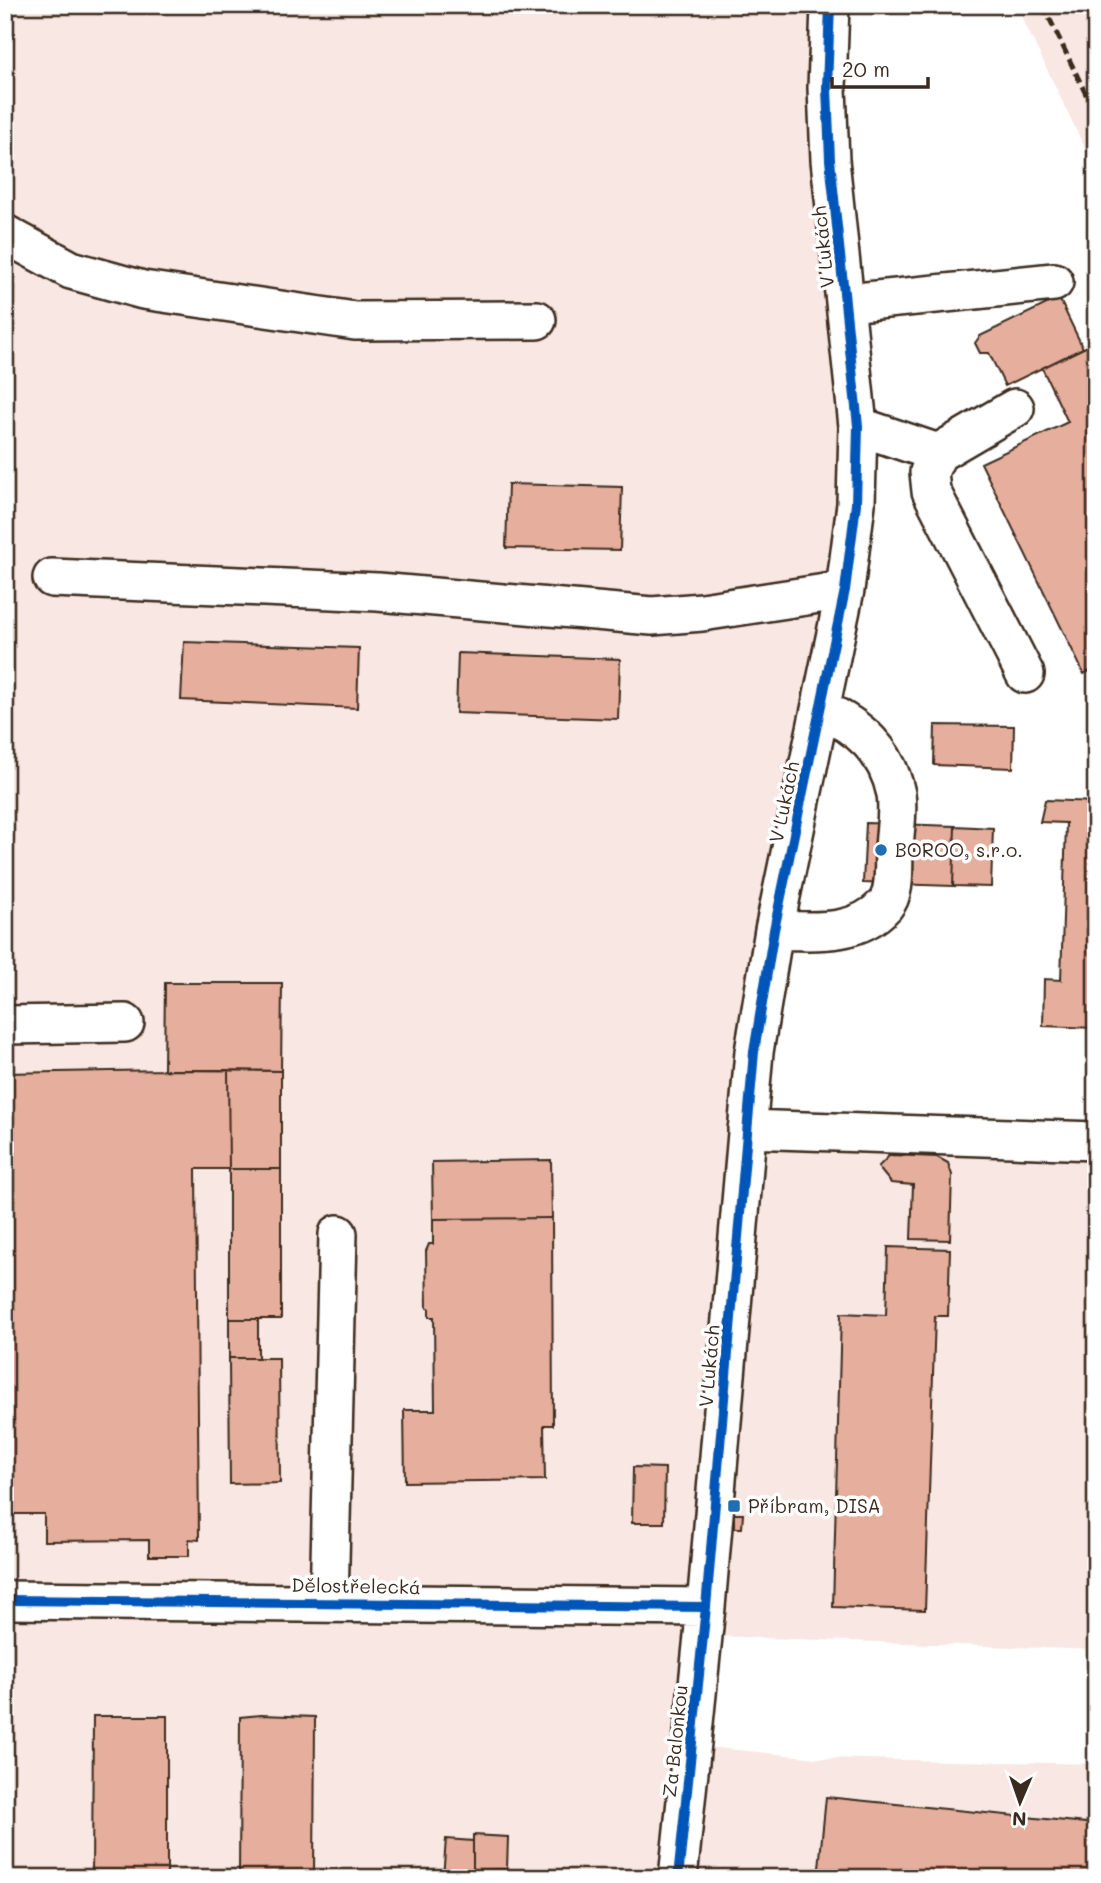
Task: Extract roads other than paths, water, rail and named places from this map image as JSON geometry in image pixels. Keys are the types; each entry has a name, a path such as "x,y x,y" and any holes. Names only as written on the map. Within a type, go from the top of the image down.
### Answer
{"street":[{"name":"V Lukách","path":"706,1607 754,1052 774,930 845,590 856,504 858,426 830,148 827,88 830,5"},
{"path":"5,234 71,270 143,290 355,321 537,320"},
{"path":"847,303 1054,282"},
{"path":"1015,408 937,453 929,472 931,491 1025,674"},
{"path":"858,426 937,453"},
{"path":"52,578 378,593 652,615 702,612 845,590"},
{"path":"774,930 838,932 871,916 886,904 892,889 896,795 885,765 870,741 852,724 821,709"},
{"path":"5,1025 125,1023"},
{"path":"747,1129 1096,1141"},
{"path":"329,1603 338,1234"},
{"name":"Dělostřelecká","path":"5,1600 706,1607"},
{"name":"Za Balonkou","path":"678,1878 706,1607"}],"railway":[{"path":"1043,5 1096,115"}],"place":[{"name":"BOROO, s.r.o.","path":"881,850"},
{"name":"Příbram, DISA","path":"734,1506"}]}
